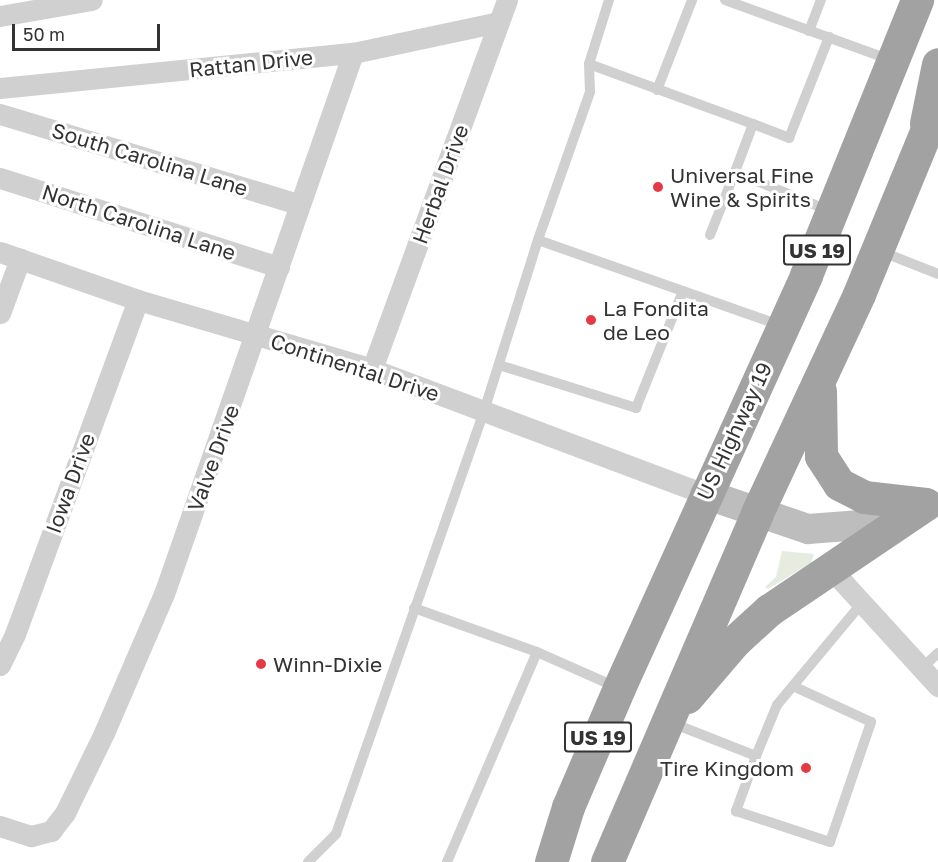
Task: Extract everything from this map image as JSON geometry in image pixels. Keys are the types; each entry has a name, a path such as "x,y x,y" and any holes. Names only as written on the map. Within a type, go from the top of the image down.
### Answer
{"highway":[{"name":"US Highway 19","path":"551,862 568,807 705,494 833,212 917,0"},
{"path":"933,119 938,64"},
{"name":"US 19","path":"607,862 666,721 933,119"},
{"path":"821,375 818,433 828,471 839,484 864,497 932,500"},
{"path":"666,721 735,641 769,610 932,500"}],"main road":[{"path":"705,494 808,529 828,530 861,525 932,500"}],"street":[{"path":"0,16 92,0"},
{"name":"Herbal Drive","path":"372,369 507,0"},
{"name":"Rattan Drive","path":"0,88 353,53 499,22"},
{"name":"Valve Drive","path":"0,826 31,836 51,831 65,813 104,733 164,594 257,335 299,204 353,53"},
{"name":"South Carolina Lane","path":"0,114 299,204"},
{"name":"North Carolina Lane","path":"0,178 279,267"},
{"path":"0,313 10,256"},
{"name":"Continental Drive","path":"10,256 138,300 372,369 705,494"},
{"name":"Iowa Drive","path":"0,665 15,634 138,300"},
{"path":"831,569 938,686"}],"lane":[{"path":"308,862 336,834 484,411 538,240 590,92 589,64 609,0"},
{"path":"657,90 692,0"},
{"path":"725,0 894,62"},
{"path":"809,31 821,0"},
{"path":"589,64 789,138 829,38"},
{"path":"710,235 753,124"},
{"path":"735,172 833,212"},
{"path":"538,240 783,326"},
{"path":"877,249 938,274"},
{"path":"499,365 636,408 683,291"},
{"path":"793,686 871,722 830,842 736,811 777,705 862,603"},
{"path":"414,608 537,652 619,688"},
{"path":"447,862 537,652"},
{"path":"921,668 938,653"},
{"path":"666,721 756,756"}],"shaded area":[{"path":"782,551 814,554 811,563 768,589 765,587 776,577"}],"place":[{"name":"Universal Fine Wine & Spirits","path":"658,187"},
{"name":"La Fondita de Leo","path":"591,320"},
{"name":"Winn-Dixie","path":"261,664"},
{"name":"Tire Kingdom","path":"806,768"}]}
